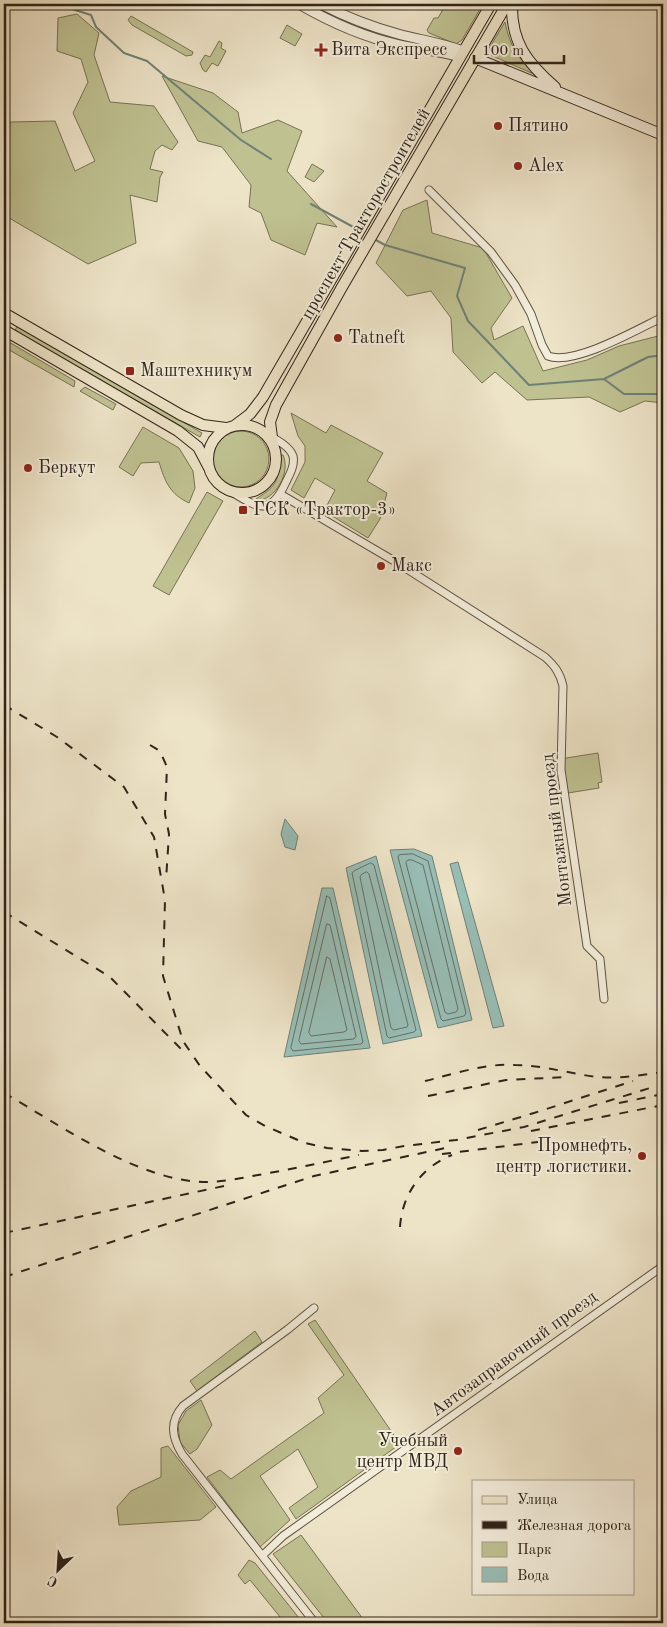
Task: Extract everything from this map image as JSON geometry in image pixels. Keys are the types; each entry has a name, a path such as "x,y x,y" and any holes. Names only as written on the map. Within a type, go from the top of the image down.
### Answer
{"main road":[{"name":"проспект Тракторостроителей","path":"230,427 250,414 256,407 491,4"},
{"name":"проспект Тракторостроителей","path":"269,438 270,422 276,405 342,287 497,21 513,5"},
{"path":"513,5 514,30 521,51 546,80 562,93"},
{"path":"461,54 663,135"},
{"path":"4,313 181,415 203,425 251,426 269,438 276,460 270,478 256,490 247,492 230,491 216,481 198,447 178,431 6,332 15,320"},
{"path":"209,468 208,458 213,441 218,434 230,427"}],"street":[{"path":"299,4 357,32 388,42 422,50 461,54"},
{"path":"321,16 323,5 345,16 383,30 439,42 461,54"},
{"path":"429,190 491,252 515,285 531,314 548,356 558,358 570,357 593,350 663,317"},
{"path":"230,491 246,501 262,506 270,505 276,501 291,472 293,456 288,449 269,438"},
{"name":"Монтажный проезд","path":"280,494 396,562 545,657 555,666 563,686 561,770 587,946 600,959 604,999"},
{"name":"Автозаправочный проезд","path":"263,1555 283,1536 663,1266"},
{"path":"314,1308 183,1406 173,1424 174,1438 182,1454 315,1623"}],"green space":[{"path":"446,4 483,4 462,40 456,44 429,33 427,30 434,18 438,18"},
{"path":"77,14 99,33 94,55 110,102 154,106 178,142 172,150 162,145 155,151 150,169 163,172 160,177 157,202 130,195 136,243 88,264 4,215 4,130 11,122 55,121 75,171 95,161 73,113 88,82 81,59 57,51 58,18"},
{"path":"131,16 193,52 192,55 186,56 132,25 128,20"},
{"path":"505,22 509,38 516,51 524,63 536,75 488,54 488,50"},
{"path":"287,25 302,34 295,46 280,38"},
{"path":"219,41 222,43 221,48 226,51 218,66 212,63 206,72 200,63 205,55 210,57"},
{"path":"162,76 213,93 238,112 242,133 278,120 302,131 287,171 337,227 317,223 305,255 271,240 261,213 249,207 251,185 222,147 198,141"},
{"path":"312,164 324,171 314,182 305,177"},
{"path":"427,200 432,233 483,248 512,298 491,328 494,340 523,326 543,371 587,360 619,346 662,335 663,403 645,401 620,412 589,397 527,400 495,372 482,383 453,352 451,318 431,291 407,296 376,263 403,210"},
{"path":"17,326 202,433 200,437 15,331"},
{"path":"9,342 75,381 74,387 4,347"},
{"path":"85,387 116,404 113,410 80,391"},
{"path":"291,413 326,433 331,425 383,453 367,481 387,493 380,519 368,538 324,511 335,490 315,478 304,498 291,490 305,462 305,446 298,436"},
{"path":"143,427 179,448 193,471 195,488 189,503 177,496 169,487 159,462 141,463 133,476 119,467"},
{"path":"235,431 247,431 257,435 265,443 269,459 265,475 257,483 247,487 235,487 225,483 217,475 213,465 213,453 217,443 225,435"},
{"path":"281,455 283,455 285,462 285,469 280,484 270,496 256,501 276,482"},
{"path":"207,492 223,501 169,595 153,586"},
{"path":"598,753 602,782 598,783 599,788 568,793 563,762 566,758"},
{"path":"315,1320 400,1444 296,1519 289,1508 318,1487 298,1449 260,1476 290,1520 260,1547 207,1477 220,1470 231,1479 324,1413 318,1398 344,1375 308,1324"},
{"path":"255,1331 262,1342 197,1391 190,1381"},
{"path":"201,1400 212,1425 197,1449 190,1454 180,1442 178,1425 186,1411"},
{"path":"168,1446 216,1507 200,1520 119,1525 117,1507 131,1491 161,1477 161,1448"},
{"path":"301,1535 366,1623 328,1623 273,1554"},
{"path":"249,1560 255,1563 303,1623 285,1623 250,1580 245,1584 238,1575"}],"water":[{"path":"285,819 298,836 295,850 285,847 281,834"},
{"path":"414,849 432,856 472,1020 438,1028 390,850"},
{"path":"376,856 422,1036 383,1044 346,868"},
{"path":"458,862 504,1026 493,1028 450,864"},
{"path":"322,888 333,888 370,1048 284,1057"}],"waterway":[{"path":"56,4 91,15 96,27 124,53 147,61 241,140 271,159"},
{"path":"311,204 357,229"},
{"path":"374,239 385,245 465,268 457,296 468,321 529,385 604,379 648,357 663,355"},
{"path":"604,379 624,394 663,394"}],"railway":[{"path":"4,705 57,737 124,787 154,837 165,900 163,976 183,1041 200,1066 246,1115 265,1126 305,1143 327,1148 362,1151 383,1150 456,1140 524,1127 663,1084"},
{"path":"150,745 160,751 167,767 165,814 169,834 166,880"},
{"path":"4,912 110,977 185,1053"},
{"path":"425,1081 470,1070 504,1065 536,1066 588,1076 606,1077 663,1072"},
{"path":"428,1096 506,1080 567,1077"},
{"path":"478,1130 633,1081"},
{"path":"4,1093 101,1150 154,1173 181,1179 206,1182 226,1181 359,1155"},
{"path":"619,1103 663,1094"},
{"path":"531,1131 663,1105"},
{"path":"442,1154 538,1142"},
{"path":"4,1277 314,1176 450,1147"},
{"path":"400,1227 405,1204 415,1184 431,1167 452,1155"},
{"path":"4,1233 224,1186"}],"place":[{"name":"Вита Экспресс","path":"321,50"},
{"name":"Пятино","path":"498,126"},
{"name":"Alex","path":"518,166"},
{"name":"Tatneft","path":"338,338"},
{"name":"Маштехникум","path":"130,371"},
{"name":"Беркут","path":"28,468"},
{"name":"ГСК «Трактор-3»","path":"243,510"},
{"name":"Макс","path":"381,566"},
{"name":"Промнефть, центр логистики.","path":"642,1156"},
{"name":"Учебный центр МВД","path":"458,1451"}]}
